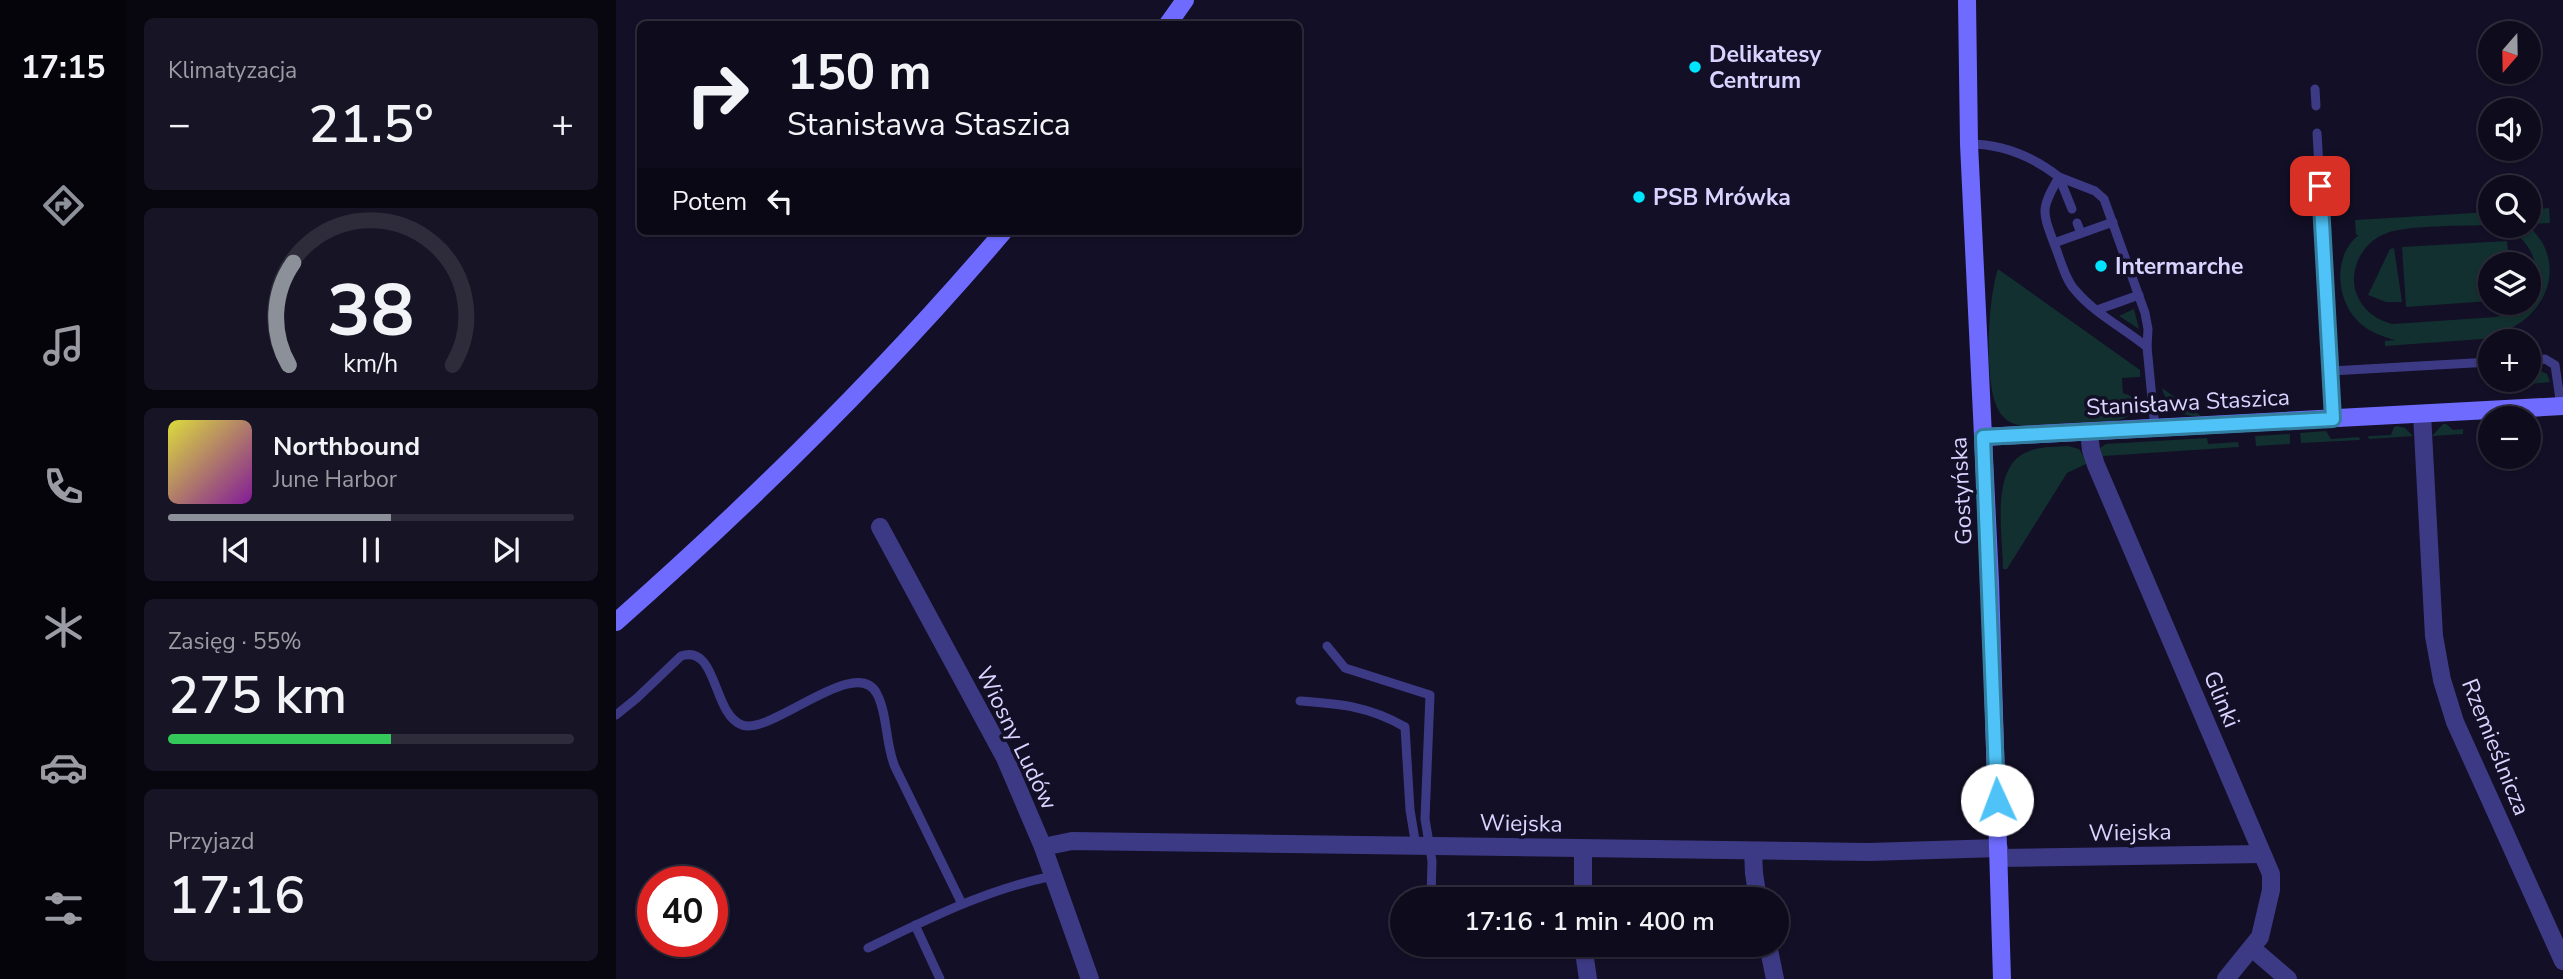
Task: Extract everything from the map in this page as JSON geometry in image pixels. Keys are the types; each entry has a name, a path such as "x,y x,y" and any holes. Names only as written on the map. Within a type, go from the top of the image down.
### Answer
{"main road":[{"path":"1170,21 1185,0"},
{"name":"Gostyńska","path":"1968,0 1969,144 1983,437 2002,979"},
{"path":"616,622 754,496 826,425 1000,235"},
{"name":"Stanisława Staszica","path":"1983,437 2562,406"}],"street":[{"name":"Rzemieślnicza","path":"2422,414 2434,636 2442,680 2455,722 2563,961"},
{"name":"Glinki","path":"2089,432 2096,465 2272,874 2263,930 2253,949 2226,979"},
{"name":"Wiosny Ludów","path":"880,527 1005,758 1043,847 1090,979"},
{"name":"Wiejska","path":"1043,847 1072,841 1753,851 2262,854"},
{"path":"1583,849 1583,887"},
{"path":"1753,851 1757,887"},
{"path":"2253,949 2288,979"},
{"path":"1585,957 1588,979"},
{"path":"1770,957 1775,979"}],"lane":[{"path":"2315,89 2316,106"},
{"path":"2317,133 2333,419"},
{"path":"1969,144 1997,146 2022,154 2059,177 2082,184 2101,195 2147,321 2155,429"},
{"path":"2059,177 2072,209"},
{"path":"2059,177 2044,207 2045,218 2070,283 2097,310 2147,347"},
{"path":"2054,243 2113,222"},
{"path":"2077,223 2081,233"},
{"path":"2097,310 2139,295"},
{"path":"2541,359 2555,365 2562,406"},
{"path":"2331,371 2478,363"},
{"path":"1327,646 1345,668 1430,695 1422,846"},
{"path":"616,715 681,656 688,654 694,654 704,660 730,717 748,727 762,724 845,684 867,684 877,694 890,757 961,904"},
{"path":"1300,701 1352,705 1390,718 1405,727 1410,810 1422,846 1432,861 1431,887"},
{"path":"868,948 961,904 1053,876"},
{"path":"915,925 940,979"}],"green space":[{"path":"2549,208 2550,223 2541,223 2541,209"},
{"path":"2478,213 2478,225 2396,230 2382,235 2369,245 2356,266 2354,286 2361,302 2380,320 2393,324 2530,315 2509,329 2478,329 2478,339 2385,346 2385,341 2395,340 2379,335 2360,323 2349,310 2341,288 2341,264 2351,243 2359,235 2356,235 2355,220"},
{"path":"2520,238 2539,238 2548,256 2550,270 2541,300 2541,252 2531,252"},
{"path":"2507,241 2508,252 2478,252 2478,302 2406,307 2402,247"},
{"path":"2394,248 2402,302 2386,302 2368,295 2390,249"},
{"path":"1998,269 2140,370 2140,377 2122,378 2123,393 2132,397 2134,403 2134,409 2129,415 2112,422 2021,426 2003,417 1994,399 1989,362 1990,320"},
{"path":"2134,309 2139,329 2119,316"},
{"path":"2541,371 2547,374 2550,382 2541,383"},
{"path":"2162,388 2201,416 2176,410"},
{"path":"2443,424 2453,430 2463,429 2463,434 2432,436"},
{"path":"2397,426 2405,428 2413,436 2369,439 2368,436 2391,435"},
{"path":"2326,431 2331,439 2359,437 2360,440 2301,443 2300,433"},
{"path":"2290,434 2290,444 2256,446 2255,436"},
{"path":"2207,438 2208,444 2238,442 2239,447 2104,456 2098,459 2100,448 2106,444"},
{"path":"2068,446 2079,449 2088,463 2067,473 2007,569 2003,569 2001,505 2007,473 2014,461 2025,453 2046,447"}],"place":[{"name":"Delikatesy Centrum","path":"1695,67"},
{"name":"PSB Mrówka","path":"1639,197"},
{"name":"Intermarche","path":"2101,266"}],"route":[{"path":"1997,800 1983,437 2333,419 2320,186"}]}
